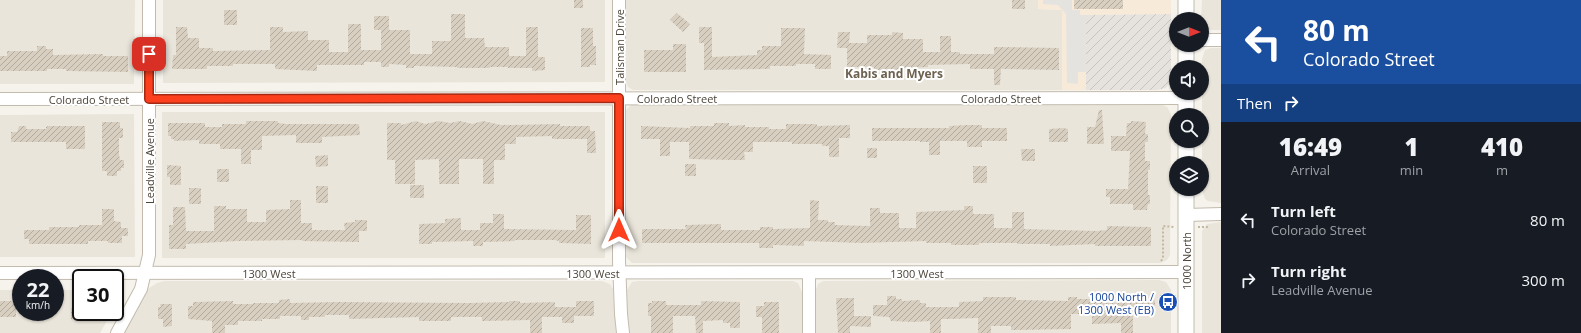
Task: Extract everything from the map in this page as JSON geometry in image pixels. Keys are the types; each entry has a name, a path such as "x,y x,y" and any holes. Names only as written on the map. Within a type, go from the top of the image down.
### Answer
{"street":[{"name":"Leadville Avenue","path":"117,333 141,289 146,274 149,255 149,0"},
{"name":"Talisman Drive","path":"619,0 620,273 623,333"},
{"path":"1186,0 1186,12"},
{"path":"1209,40 1221,40"},
{"name":"Colorado Street","path":"0,99 1169,95"},
{"name":"1000 North","path":"1186,196 1186,333"},
{"path":"1186,215 1221,214"},
{"name":"1300 West","path":"0,273 1186,272"},
{"path":"809,273 809,333"}],"path":[{"path":"1163,258 1163,226 1169,226"},
{"path":"1199,227 1207,227"}],"shaded area":[{"path":"0,0 135,0 134,84 0,84"},
{"path":"163,0 605,0 605,82 163,83"},
{"path":"625,0 1038,0 1039,9 1062,10 1062,90 633,90 628,87 625,79"},
{"path":"1038,0 1171,0 1171,12 1169,12 1169,14 1086,15 1086,90 1062,90 1062,10 1038,9"},
{"path":"1043,0 1072,0 1072,10 1080,10 1080,15 1086,15 1086,72 1078,72 1078,84 1067,83 1066,14 1058,5 1043,4"},
{"path":"1202,0 1221,0 1221,30 1209,29 1209,12 1201,12"},
{"path":"1169,14 1169,52 1171,52 1171,60 1169,60 1169,83 1166,88 1157,90 1086,90 1086,15"},
{"path":"1221,48 1221,203 1208,201 1204,196 1209,196 1209,156 1202,156 1202,148 1209,148 1209,108 1202,108 1202,100 1209,100 1209,60 1202,59 1204,52 1209,52 1209,49"},
{"path":"632,104 1161,104 1167,107 1169,110 1169,148 1171,148 1171,156 1169,156 1170,255 1167,260 1161,263 632,263 626,257 625,246 626,110"},
{"path":"162,112 605,112 605,258 162,258"},
{"path":"134,114 135,257 0,257 0,115"},
{"path":"1221,222 1221,333 1202,333 1202,231 1207,224"},
{"path":"1159,280 1166,282 1171,290 1171,333 815,333 815,292 818,284 823,281"},
{"path":"164,281 602,281 610,284 613,289 616,333 124,333 149,288"},
{"path":"793,281 798,283 802,292 802,333 630,333 627,309 627,290 632,282"},
{"path":"0,290 12,290 12,321 64,321 64,290 72,290 72,321 107,321 100,333 0,333"}],"building":[{"path":"574,0 583,0 583,8 574,8"},
{"path":"1012,0 1025,0 1025,9 1012,9"},
{"path":"1074,0 1123,0 1123,9 1074,9"},
{"path":"224,10 237,10 237,25 224,25"},
{"path":"677,13 690,24 683,32 670,20"},
{"path":"451,14 465,14 465,38 484,38 485,47 509,47 509,56 526,56 526,27 538,27 538,57 545,57 545,70 532,71 532,68 508,67 457,68 414,66 414,68 406,68 406,65 389,64 389,67 381,67 381,62 364,62 364,65 317,65 317,71 275,69 275,64 233,64 233,66 207,66 207,69 172,69 173,55 176,55 176,27 187,27 188,38 199,38 199,48 213,48 213,51 270,50 270,27 283,27 283,32 308,31 308,40 329,40 329,52 348,52 348,24 361,24 361,50 381,50 381,30 374,30 374,16 389,16 389,30 410,30 410,54 432,54 432,41 451,41"},
{"path":"699,27 712,27 712,57 757,55 757,50 762,50 762,46 781,46 781,28 805,28 804,54 831,55 831,69 815,69 815,64 796,64 796,66 770,66 770,69 704,70 704,43 699,43"},
{"path":"581,28 593,28 593,46 596,46 596,65 590,65 590,67 581,67"},
{"path":"838,32 850,32 849,43 867,43 867,35 892,35 892,32 903,33 903,39 923,39 923,52 940,52 940,36 951,36 951,52 960,52 960,54 994,54 994,47 1059,48 1059,70 1001,69 1000,85 994,85 994,69 970,69 970,64 928,65 928,67 904,68 904,70 874,70 874,67 847,67 847,48 837,48"},
{"path":"673,44 686,44 686,72 644,72 644,50 673,50"},
{"path":"37,46 46,46 46,49 53,49 53,55 103,54 103,56 128,56 128,72 66,71 66,69 47,69 47,71 0,71 0,56 7,56 7,51 37,51"},
{"path":"1099,110 1102,110 1104,144 1087,144 1087,127 1095,127"},
{"path":"246,121 278,121 278,123 286,124 359,124 360,135 322,137 322,143 296,143 296,135 262,136 262,150 251,150 251,164 241,164 241,149 220,149 220,144 199,144 199,140 174,141 174,139 171,139 171,136 168,136 168,123 205,123 205,127 222,127 222,124 246,124"},
{"path":"416,121 425,124 439,121 450,123 460,121 472,124 483,121 501,125 560,124 560,126 590,126 590,131 595,131 596,153 587,153 587,139 552,139 552,136 516,137 516,144 505,144 505,160 494,160 494,184 483,184 483,159 459,159 459,184 439,184 439,159 415,160 415,184 395,184 395,160 387,160 387,123 401,123 401,125"},
{"path":"1131,121 1146,122 1145,134 1148,134 1148,142 1145,142 1145,161 1150,161 1150,170 1148,170 1148,195 1150,195 1150,204 1148,204 1147,210 1133,210 1133,204 1110,204 1110,197 1106,197 1106,189 1128,189 1130,151 1111,151 1111,136 1126,136 1127,123 1131,123"},
{"path":"102,122 120,122 120,128 123,128 123,138 119,138 119,154 120,160 124,160 124,168 121,168 121,171 117,171 117,176 107,176 107,171 102,171"},
{"path":"714,123 729,123 729,126 745,125 745,127 769,127 769,129 786,129 786,124 817,124 817,126 850,125 850,138 839,138 839,157 829,157 829,146 822,146 822,144 753,142 753,152 744,152 745,160 689,159 689,142 670,142 670,156 660,156 660,139 641,139 641,126 690,128 690,126 714,126"},
{"path":"982,125 982,128 1007,128 1007,141 982,141 982,147 967,147 967,141 940,141 940,155 929,155 929,142 872,141 872,128 949,128 949,126"},
{"path":"19,126 26,126 26,129 46,129 48,126 85,126 85,149 66,149 66,142 11,142 11,132 17,132"},
{"path":"1049,129 1068,129 1068,142 1049,142"},
{"path":"867,148 877,148 877,158 867,158"},
{"path":"1021,149 1035,149 1035,161 1022,161"},
{"path":"328,155 328,166 316,167 315,156"},
{"path":"685,164 696,164 696,176 685,176"},
{"path":"167,165 181,166 181,185 170,185 170,177 167,177"},
{"path":"973,166 987,166 987,183 973,183"},
{"path":"217,169 229,169 229,182 217,182"},
{"path":"410,185 424,185 424,198 410,198"},
{"path":"316,186 328,186 328,203 316,203"},
{"path":"189,188 201,188 201,204 189,204"},
{"path":"290,200 301,200 301,223 312,223 312,230 345,230 344,223 355,222 355,220 367,220 367,231 359,231 359,242 302,240 237,241 186,244 186,249 169,249 169,225 173,225 173,207 185,207 186,231 214,231 214,206 226,206 226,209 247,209 247,222 266,222 266,210 290,209"},
{"path":"810,200 819,201 818,220 835,222 835,225 870,226 870,208 880,208 880,213 899,213 899,228 916,228 916,212 964,210 964,206 973,206 973,214 994,214 994,228 1012,228 1012,212 1024,212 1024,229 1096,231 1107,230 1107,226 1151,227 1151,246 1095,246 1095,244 1050,246 1050,244 1017,243 951,245 951,243 926,243 926,241 861,243 804,241 804,246 773,245 773,248 759,248 759,243 642,243 642,229 686,229 685,225 721,224 721,230 760,230 760,227 773,227 773,229 810,228"},
{"path":"102,209 114,209 114,221 121,222 121,228 128,228 128,236 122,236 122,243 88,241 88,244 29,244 29,239 24,239 24,230 49,230 49,227 102,225"},
{"path":"493,214 504,214 504,229 576,230 576,215 591,215 591,244 559,243 559,241 554,240 515,240 483,242 483,246 473,246 473,241 432,242 432,244 419,244 419,224 445,223 445,219 461,218 461,230 480,230 480,223 493,223"},
{"path":"887,296 896,296 896,299 902,299 902,301 920,300 920,303 926,303 926,307 959,307 959,302 983,301 983,297 1016,297 1016,300 1068,301 1068,297 1077,297 1077,299 1100,299 1100,302 1106,303 1140,302 1140,297 1148,297 1148,300 1155,300 1155,312 1133,312 1133,333 1121,333 1121,323 1092,324 1092,314 1071,314 1071,329 1011,330 1011,326 991,326 991,333 978,333 978,318 941,319 941,333 930,333 930,321 891,321 889,317 873,316 873,305 887,305"},
{"path":"836,298 854,298 854,316 871,316 871,327 850,326 850,333 838,333"},
{"path":"290,299 290,303 555,302 555,307 576,307 576,301 594,301 594,316 574,316 574,323 562,323 562,317 542,317 542,333 530,333 530,320 482,321 482,317 451,317 451,321 419,321 419,317 349,319 349,315 325,315 325,317 309,317 309,320 301,320 301,316 280,316 280,319 238,321 238,325 225,325 225,333 212,333 212,321 188,319 188,306 193,306 193,302 233,301 233,304 253,304 279,303 279,300"},
{"path":"0,301 12,301 12,317 0,317"},
{"path":"652,301 666,301 666,305 701,305 701,301 740,302 740,328 730,328 730,323 723,323 723,320 703,321 703,333 696,333 695,316 673,316 673,333 651,333 651,316 648,316 648,303 652,303"},
{"path":"764,302 779,302 779,333 762,333 762,317 756,317 756,306 764,306"},
{"path":"160,304 172,304 172,326 163,327 163,319 158,319 158,307 161,307"},
{"path":"71,308 72,308 72,319"}],"place":[{"name":"1000 North / 1300 West (EB)","path":"1168,302"}],"district":[{"name":"Kabis and Myers","path":"894,73"}],"route":[{"path":"149,54 149,99 619,98 619,230"}]}
